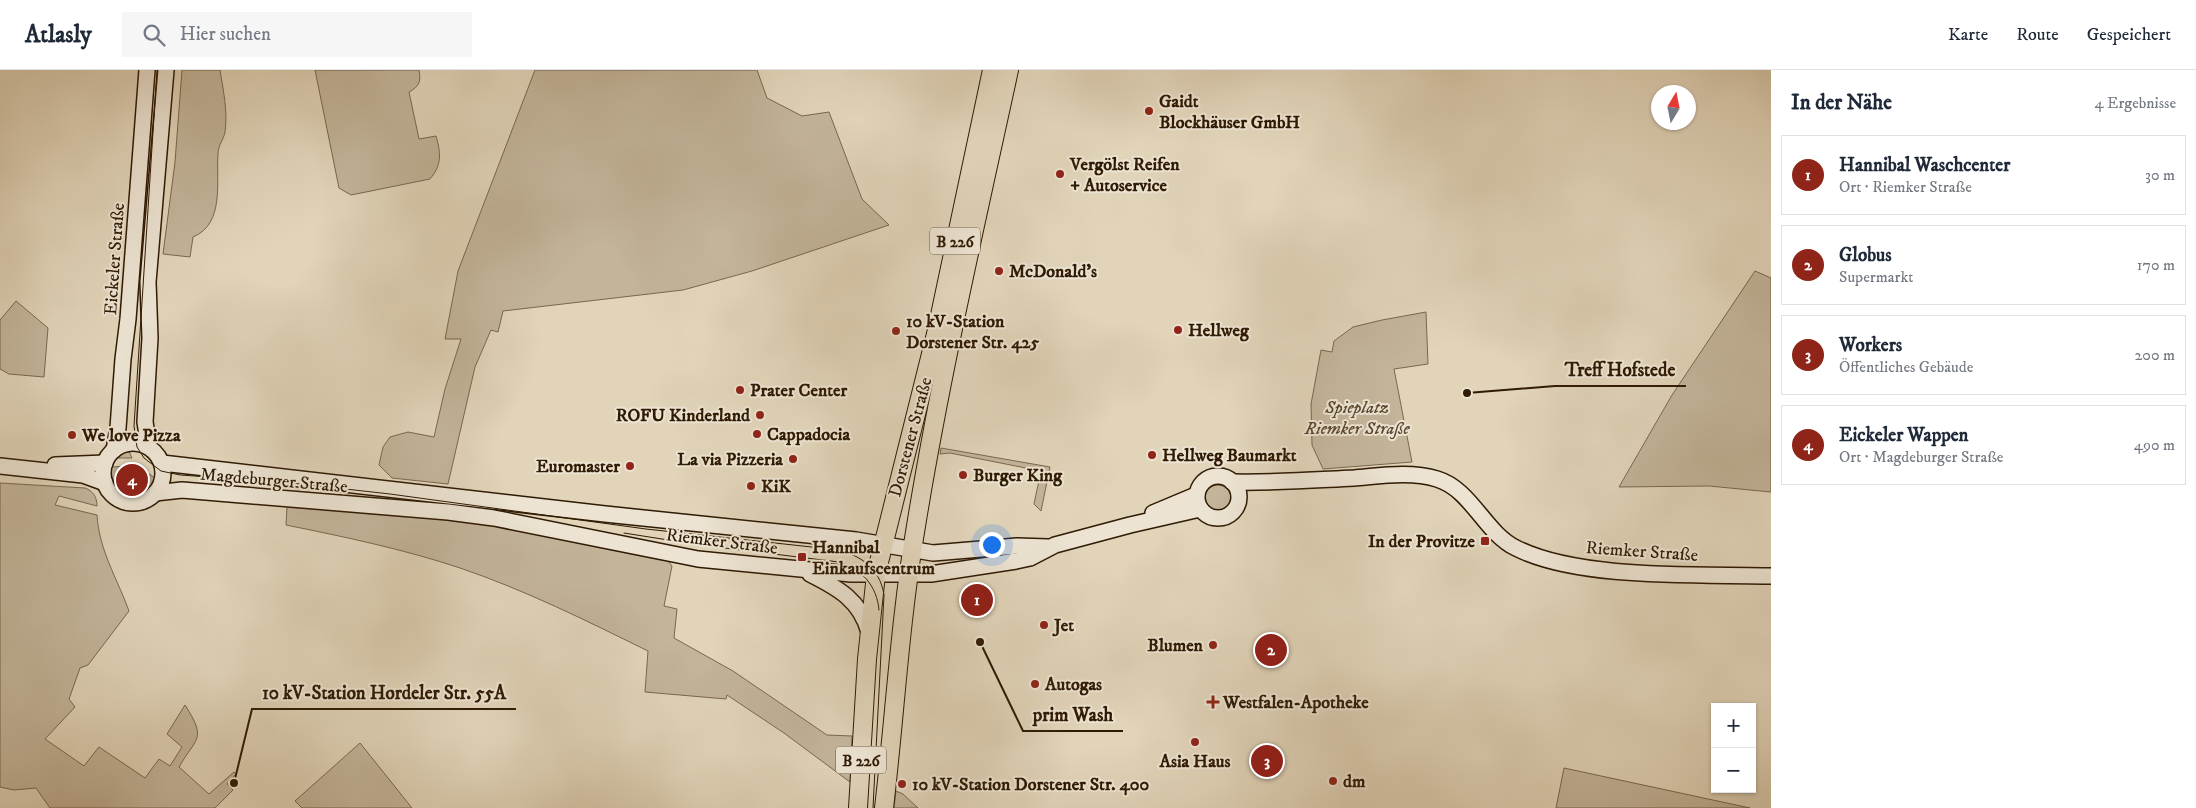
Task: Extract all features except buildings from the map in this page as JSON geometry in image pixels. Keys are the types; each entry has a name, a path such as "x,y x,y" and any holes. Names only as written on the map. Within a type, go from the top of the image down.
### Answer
{"main road":[{"name":"Eickeler Straße","path":"114,450 118,428 128,319 146,70"},
{"name":"Eickeler Straße","path":"149,447 145,422 149,346 148,282 166,70"},
{"name":"Dorstener Straße","path":"858,808 869,632 876,574 932,349 992,70"},
{"name":"Dorstener Straße","path":"884,808 894,698 912,550 953,336 1009,70"},
{"path":"0,466 39,469 47,473 95,478 105,482 115,496 126,502 142,502 155,493 163,478 162,463 149,447 129,443 114,450 105,462 105,482"},
{"path":"39,469 48,465 105,462"},
{"name":"Magdeburger Straße","path":"162,463 390,488"},
{"name":"Riemker Straße","path":"1232,482 1272,483 1399,475 1423,476 1438,479 1452,487 1502,539 1514,548 1542,558 1614,571 1771,576"},
{"path":"1211,477 1222,477 1232,482 1238,491 1239,499 1233,512 1224,518 1211,518 1198,502 1202,483 1211,477"},
{"name":"Riemker Straße","path":"1239,499 1272,483"},
{"name":"Riemker Straße","path":"390,488 883,544 940,553 1017,546 1049,547"},
{"name":"Magdeburger Straße","path":"155,493 182,490 389,508"},
{"name":"Riemker Straße","path":"389,508 473,515 677,555 802,570 876,574 931,574 1030,558 1049,547 1130,525 1174,502 1198,502"},
{"path":"802,570 846,595 864,615 869,632"}],"green space":[{"path":"182,70 220,70 226,117 225,132 218,151 217,201 210,222 203,231 193,237 190,257 163,254 175,162"},
{"path":"315,70 419,70 419,83 409,92 419,139 436,136 438,142 439,159 437,169 430,179 351,195 339,188"},
{"path":"535,70 757,70 767,98 802,116 829,112 862,199 889,225 752,271 683,290 503,311 498,332 491,330 475,367 448,484 392,478 379,465 383,447 390,437 408,432 434,437 445,389 461,339 445,339 458,271"},
{"path":"1755,271 1771,278 1771,492 1709,486 1619,487 1672,395"},
{"path":"16,301 48,328 44,377 9,374 0,369 0,320"},
{"name":"Spieplatz Riemker Straße","path":"1426,312 1428,364 1394,369 1412,462 1323,469 1312,445 1311,404 1321,350 1332,352 1334,341 1353,327"},
{"path":"127,447 132,458 113,458 120,451"},
{"path":"941,448 1050,467 1041,511 1034,504 1041,471 950,453 940,454"},
{"path":"138,466 156,479 150,487 136,493 121,489 112,477 110,467"},
{"path":"0,483 88,489 95,497 97,506 59,496 55,505 97,515 98,528 105,552 129,611 88,665 80,668 69,699 75,707 45,739 84,766 99,747 145,778 159,759 170,766 182,747 167,734 185,705 192,716 198,732 195,743 179,767 209,794 234,772 236,774 227,784 233,790 215,808 50,808 36,788 14,790 0,787"},
{"path":"1218,485 1227,489 1231,498 1227,507 1218,511 1209,507 1205,498 1209,489"},
{"path":"287,507 463,520 668,561 672,566 664,606 677,609 674,638 733,671 827,735 852,736 850,782 784,733 727,695 726,699 645,692 648,651 579,617 532,596 439,561 395,549 286,525"},
{"path":"360,743 412,808 302,808 295,801"},
{"path":"1564,768 1750,808 1556,808"},
{"path":"896,791 903,794 918,808 894,808"}],"tram line":[{"path":"157,70 134,426 137,447 144,458 161,471 180,475 283,482 390,494 646,529 830,549 858,557 878,576 884,595 873,808"},
{"path":"624,533 700,545 839,562 855,569 867,580 875,593 879,610"}],"place":[{"name":"Gaidt Blockhäuser GmbH","path":"1149,111"},
{"name":"Vergölst Reifen + Autoservice","path":"1060,174"},
{"name":"McDonald's","path":"999,271"},
{"name":"Hellweg","path":"1178,330"},
{"name":"10 kV-Station Dorstener Str. 425","path":"896,331"},
{"name":"Prater Center","path":"740,390"},
{"name":"Treff Hofstede","path":"1467,393"},
{"name":"ROFU Kinderland","path":"760,415"},
{"name":"Cappadocia","path":"757,434"},
{"name":"We love Pizza","path":"72,435"},
{"name":"Hellweg Baumarkt","path":"1152,455"},
{"name":"La via Pizzeria","path":"793,459"},
{"name":"Euromaster","path":"630,466"},
{"name":"Burger King","path":"963,475"},
{"name":"Eickeler Wappen","path":"132,480"},
{"name":"KiK","path":"751,486"},
{"name":"In der Provitze","path":"1485,541"},
{"name":"Hannibal Einkaufscentrum","path":"802,557"},
{"name":"Hannibal Waschcenter","path":"977,600"},
{"name":"Jet","path":"1044,625"},
{"name":"prim Wash","path":"980,642"},
{"name":"Blumen","path":"1213,645"},
{"name":"Globus","path":"1271,650"},
{"name":"Autogas","path":"1035,684"},
{"name":"Westfalen-Apotheke","path":"1213,702"},
{"name":"Asia Haus","path":"1195,742"},
{"name":"Workers","path":"1267,761"},
{"name":"dm","path":"1333,781"},
{"name":"10 kV-Station Hordeler Str. 55A","path":"234,783"},
{"name":"10 kV-Station Dorstener Str. 400","path":"902,784"}]}
